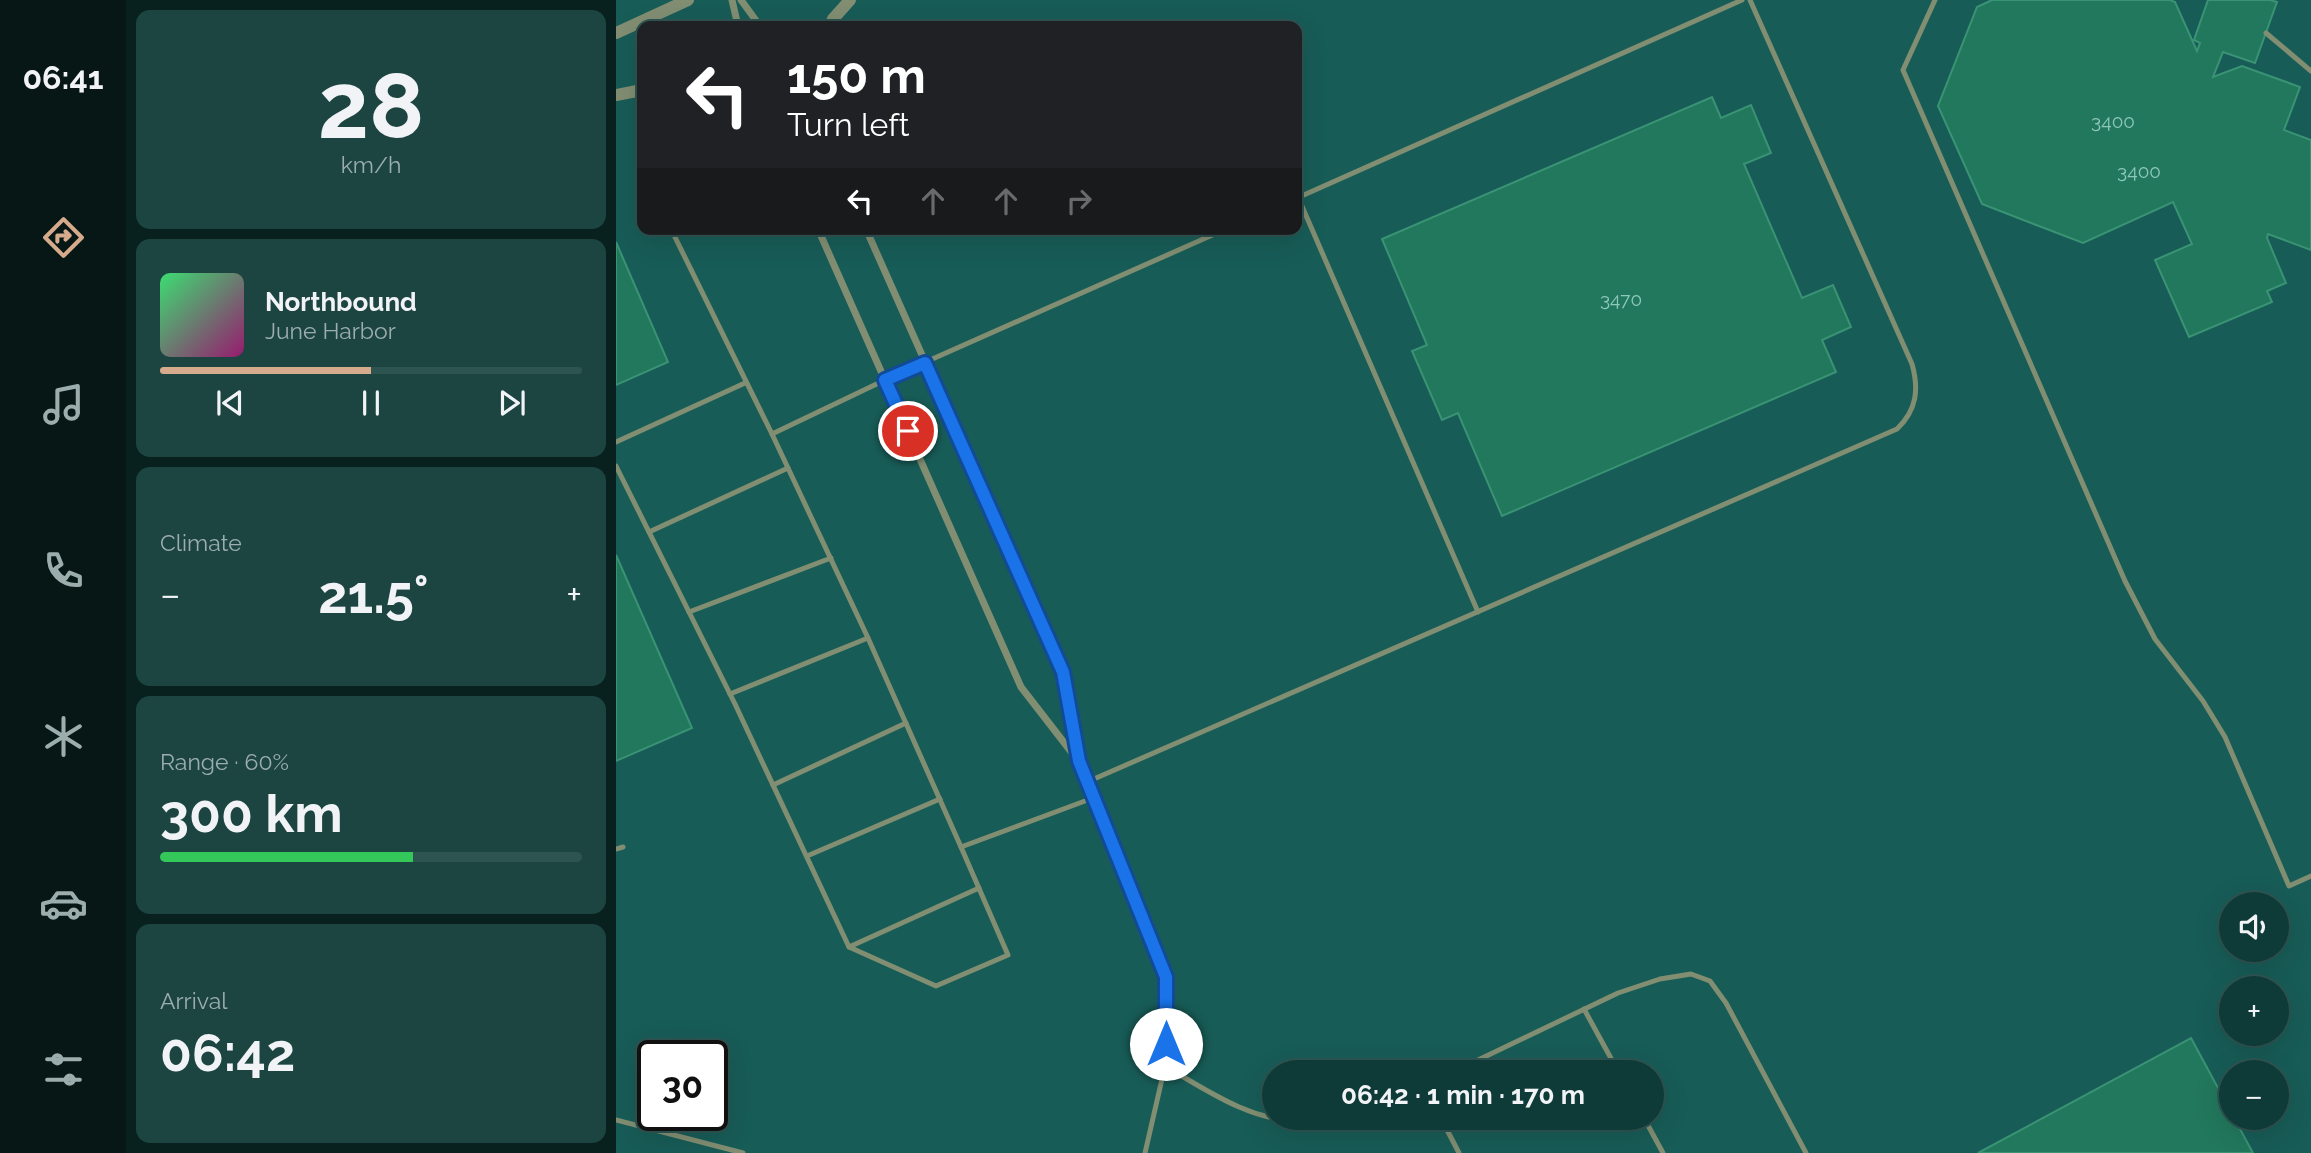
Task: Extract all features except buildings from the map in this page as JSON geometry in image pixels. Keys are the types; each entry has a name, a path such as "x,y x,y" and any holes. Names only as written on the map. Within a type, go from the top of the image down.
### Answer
{"street":[{"path":"642,21 688,0"},
{"path":"732,0 737,21"},
{"path":"741,0 756,21"},
{"path":"832,21 850,0"},
{"path":"616,33 637,23"},
{"path":"616,95 637,91"},
{"path":"821,235 1021,687 1079,761"},
{"path":"869,235 1063,672 1079,761 1166,977 1166,1066"}],"lane":[{"path":"1302,195 1742,0"},
{"path":"1087,782 1897,429 1906,421 1917,393 1912,364 1750,0"},
{"path":"1935,0 1903,70 2125,581 2155,639 2203,701 2225,737 2289,886 2311,876"},
{"path":"2266,33 2311,71"},
{"path":"1302,208 1478,612"},
{"path":"616,466 730,694 849,947 936,986 1007,955 869,638 674,235"},
{"path":"772,434 885,380 1213,235"},
{"path":"616,442 745,383"},
{"path":"649,532 788,468"},
{"path":"689,612 831,558"},
{"path":"730,694 869,638"},
{"path":"773,785 906,723"},
{"path":"961,848 1093,797"},
{"path":"807,856 940,799"},
{"path":"616,849 624,847"},
{"path":"849,947 979,888"},
{"path":"1478,1060 1618,993 1660,979 1691,974 1710,981 1726,1003 1806,1153"},
{"path":"1584,1009 1612,1060"},
{"path":"1145,1153 1166,1066 1225,1102 1262,1117"},
{"path":"616,1120 743,1153"},
{"path":"1447,1130 1459,1153"},
{"path":"1651,1130 1663,1153"}],"shaded area":[{"path":"616,0 2311,0 2311,1153 616,1153"}],"route":[{"path":"908,431 885,380 925,363 1063,672 1079,761 1166,977 1166,1044"}]}
